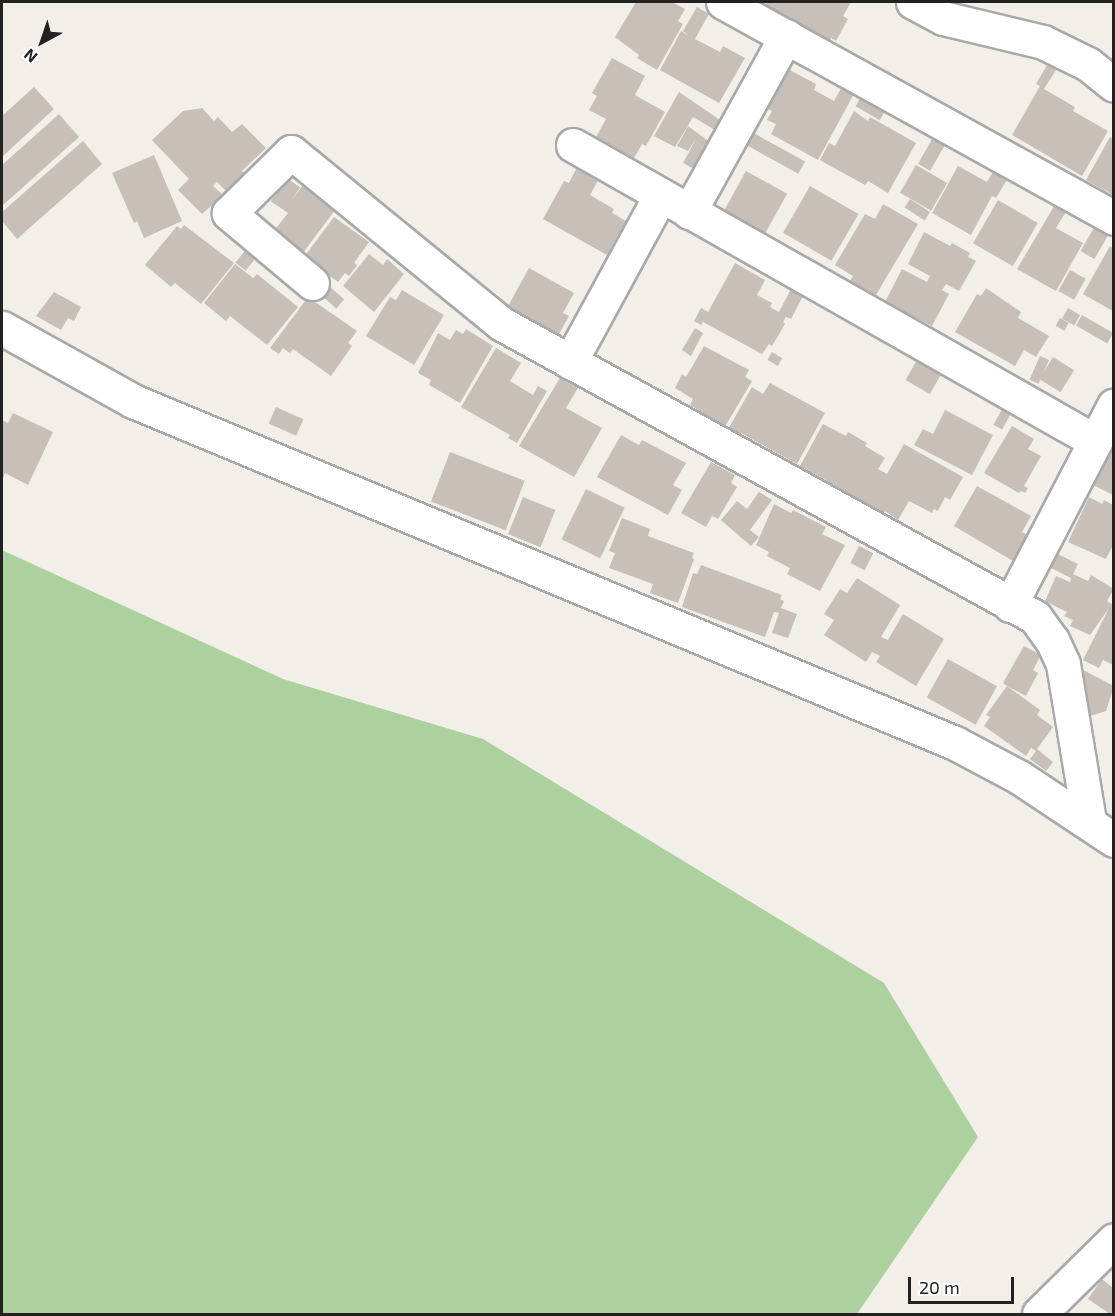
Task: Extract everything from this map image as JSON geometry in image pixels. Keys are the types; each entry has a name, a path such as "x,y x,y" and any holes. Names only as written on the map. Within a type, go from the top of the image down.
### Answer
{"street":[{"path":"723,2 1113,218"},
{"path":"913,2 943,18 1043,42 1088,64 1113,85"},
{"path":"689,212 786,36"},
{"path":"573,145 1095,441"},
{"path":"312,283 229,213 291,153 502,324 1035,617 1052,640 1063,664 1101,831"},
{"path":"570,362 660,196"},
{"path":"2,328 133,401 955,743 1019,777 1101,831"},
{"path":"1010,605 1113,405"},
{"path":"1039,1314 1113,1240"}],"green space":[{"path":"2,550 283,679 483,739 884,983 978,1137 857,1314 2,1314"}],"building":[{"path":"636,2 672,2 685,9 678,21 683,24 657,70 637,58 639,55 615,37"},
{"path":"767,2 851,2 843,16 848,19 836,41 831,38 827,43 763,9"},
{"path":"697,7 709,14 695,39 720,52 723,46 745,58 719,103 660,70 681,31 689,36 683,31"},
{"path":"612,58 645,76 635,95 665,112 646,146 642,144 634,158 596,137 606,119 589,110 597,96 592,93"},
{"path":"1047,65 1056,70 1044,89 1075,107 1073,111 1108,131 1082,176 1012,135 1040,86 1036,84"},
{"path":"786,68 816,84 814,90 834,101 843,85 855,92 818,160 771,134 776,124 767,120 772,111 767,109"},
{"path":"34,87 54,109 2,157 2,116"},
{"path":"679,92 720,120 715,130 693,117 675,147 654,136"},
{"path":"862,95 886,109 880,120 856,106"},
{"path":"202,108 214,121 218,117 232,132 242,124 266,148 242,171 245,173 227,192 217,182 213,186 223,195 202,214 178,190 189,179 152,140 183,111"},
{"path":"854,111 868,121 870,117 916,143 888,193 868,181 865,185 820,160 829,143 835,146"},
{"path":"59,114 79,137 2,206 2,165"},
{"path":"688,126 711,143 696,170 683,163 696,139 688,151 677,146"},
{"path":"750,131 805,162 798,174 743,143"},
{"path":"934,136 946,143 930,171 918,164"},
{"path":"1110,137 1113,139 1113,195 1086,180"},
{"path":"83,141 102,164 17,239 2,221 2,212"},
{"path":"154,155 182,221 144,238 137,221 134,223 112,173"},
{"path":"578,165 600,177 590,195 614,209 612,213 626,221 607,255 543,219 564,181 569,183"},
{"path":"916,165 947,183 931,211 900,193"},
{"path":"958,166 987,182 994,170 1008,178 996,198 992,196 971,235 932,213"},
{"path":"746,171 787,194 765,234 724,211"},
{"path":"286,178 300,187 285,211 271,201"},
{"path":"304,184 317,191 315,193 336,209 302,254 273,232 288,213 284,210"},
{"path":"810,186 858,214 831,261 783,233"},
{"path":"910,199 930,212 925,220 905,207"},
{"path":"998,200 1038,223 1013,266 973,243"},
{"path":"1056,203 1067,210 1056,228 1083,243 1056,291 1017,269"},
{"path":"883,204 918,224 876,295 850,281 853,276 835,265 865,214 875,219"},
{"path":"334,217 369,242 354,263 357,265 349,276 345,273 338,282 304,257"},
{"path":"184,225 234,263 201,304 175,283 171,287 145,265 177,226 181,229"},
{"path":"1095,226 1109,234 1094,259 1080,251"},
{"path":"924,232 950,246 952,243 970,253 968,257 976,261 959,291 946,284 942,290 949,294 932,326 885,302 902,269 927,282 930,276 908,264"},
{"path":"1110,246 1113,248 1113,311 1083,294"},
{"path":"248,247 258,255 246,271 235,263"},
{"path":"369,254 383,265 387,259 404,274 374,312 343,286"},
{"path":"735,263 765,280 757,295 772,303 770,307 779,312 793,285 805,292 791,319 786,317 783,322 785,324 772,346 769,344 762,354 703,322 701,325 694,321 701,308 708,312"},
{"path":"235,264 253,278 257,274 298,307 267,345 230,316 226,321 204,303"},
{"path":"529,268 574,293 563,313 569,316 558,336 507,308"},
{"path":"1070,270 1086,279 1074,300 1058,291"},
{"path":"323,281 344,299 336,308 315,290"},
{"path":"986,288 1021,312 1018,318 1049,336 1036,357 1024,350 1015,366 955,332 977,294 981,296"},
{"path":"402,290 444,315 414,365 366,336 390,297 396,300"},
{"path":"54,292 81,307 74,321 68,318 61,330 36,316"},
{"path":"308,297 357,331 348,343 352,346 331,376 293,349 290,353 283,348 279,354 270,348"},
{"path":"1068,308 1080,315 1074,325 1062,318"},
{"path":"1082,315 1113,333 1107,343 1076,325"},
{"path":"1060,318 1069,323 1064,331 1056,326"},
{"path":"695,328 703,333 691,356 682,350"},
{"path":"466,329 493,346 460,403 429,385 431,380 418,373 438,333 450,340 456,330 463,334"},
{"path":"704,346 749,370 745,377 752,381 723,430 700,417 703,413 690,405 693,399 675,388 682,374 686,377"},
{"path":"496,348 521,363 510,381 533,395 538,386 547,391 517,443 508,438 510,435 461,407"},
{"path":"772,352 782,358 778,366 767,360"},
{"path":"920,355 944,369 930,394 906,380"},
{"path":"1040,356 1049,360 1039,384 1029,380"},
{"path":"1053,357 1074,370 1060,392 1039,379"},
{"path":"560,378 578,388 566,408 602,428 574,477 519,446"},
{"path":"770,383 825,413 797,464 741,433 739,437 727,431 752,387 763,394"},
{"path":"1006,402 1015,407 1002,430 993,425"},
{"path":"276,407 303,419 296,436 269,423"},
{"path":"945,410 993,435 972,475 914,445 923,429 933,434"},
{"path":"13,413 53,432 28,485 5,473 2,481 2,420 8,423"},
{"path":"823,424 846,436 848,432 867,443 865,446 885,458 878,469 887,474 904,444 963,477 950,500 945,497 938,511 934,509 932,513 909,501 898,520 885,511 881,518 842,497 845,491 800,466"},
{"path":"1012,426 1034,439 1028,449 1041,456 1024,486 1028,488 1025,493 1021,491 1019,493 984,473"},
{"path":"621,435 639,445 642,440 686,463 673,485 682,490 668,515 597,477"},
{"path":"1113,441 1113,495 1091,484"},
{"path":"450,452 525,481 506,530 431,501"},
{"path":"711,462 735,475 731,483 737,487 718,519 712,516 706,527 681,513"},
{"path":"977,486 1031,516 1022,532 1028,535 1013,561 954,526"},
{"path":"586,489 625,508 600,558 561,539"},
{"path":"759,492 772,500 750,530 759,537 751,546 721,520 737,501 747,509"},
{"path":"523,497 555,510 540,547 508,534"},
{"path":"1089,497 1102,504 1104,500 1113,505 1113,545 1106,559 1068,542"},
{"path":"774,504 791,513 793,510 826,527 822,534 845,545 820,591 787,574 790,568 767,556 769,552 756,545"},
{"path":"622,518 650,529 648,536 694,553 692,558 694,559 678,603 650,593 653,584 609,568 615,553 609,551"},
{"path":"859,546 873,553 865,570 850,563"},
{"path":"1054,552 1078,564 1073,574 1088,581 1091,575 1114,589 1107,601 1113,605 1113,665 1103,660 1099,668 1083,660 1109,608 1090,635 1070,626 1073,620 1064,616 1067,612 1045,601 1056,576 1070,582 1071,578 1047,566"},
{"path":"701,565 782,595 780,599 784,601 781,608 797,614 788,638 772,633 779,613 774,612 765,637 682,607 693,573 697,574"},
{"path":"857,578 900,605 881,637 888,640 903,614 944,639 916,686 876,662 880,656 872,652 866,662 824,635 834,620 824,614 840,589 847,593"},
{"path":"1024,646 1041,655 1033,670 1038,673 1026,696 1003,683"},
{"path":"948,659 997,686 976,725 927,697"},
{"path":"1083,670 1114,686 1106,711 1087,717"},
{"path":"1007,686 1040,710 1037,715 1053,727 1037,749 1053,762 1046,771 1030,759 1036,751 1031,748 1026,756 984,726 990,717 986,715"},
{"path":"1102,1279 1113,1288 1113,1310 1110,1314 1088,1299"}]}
